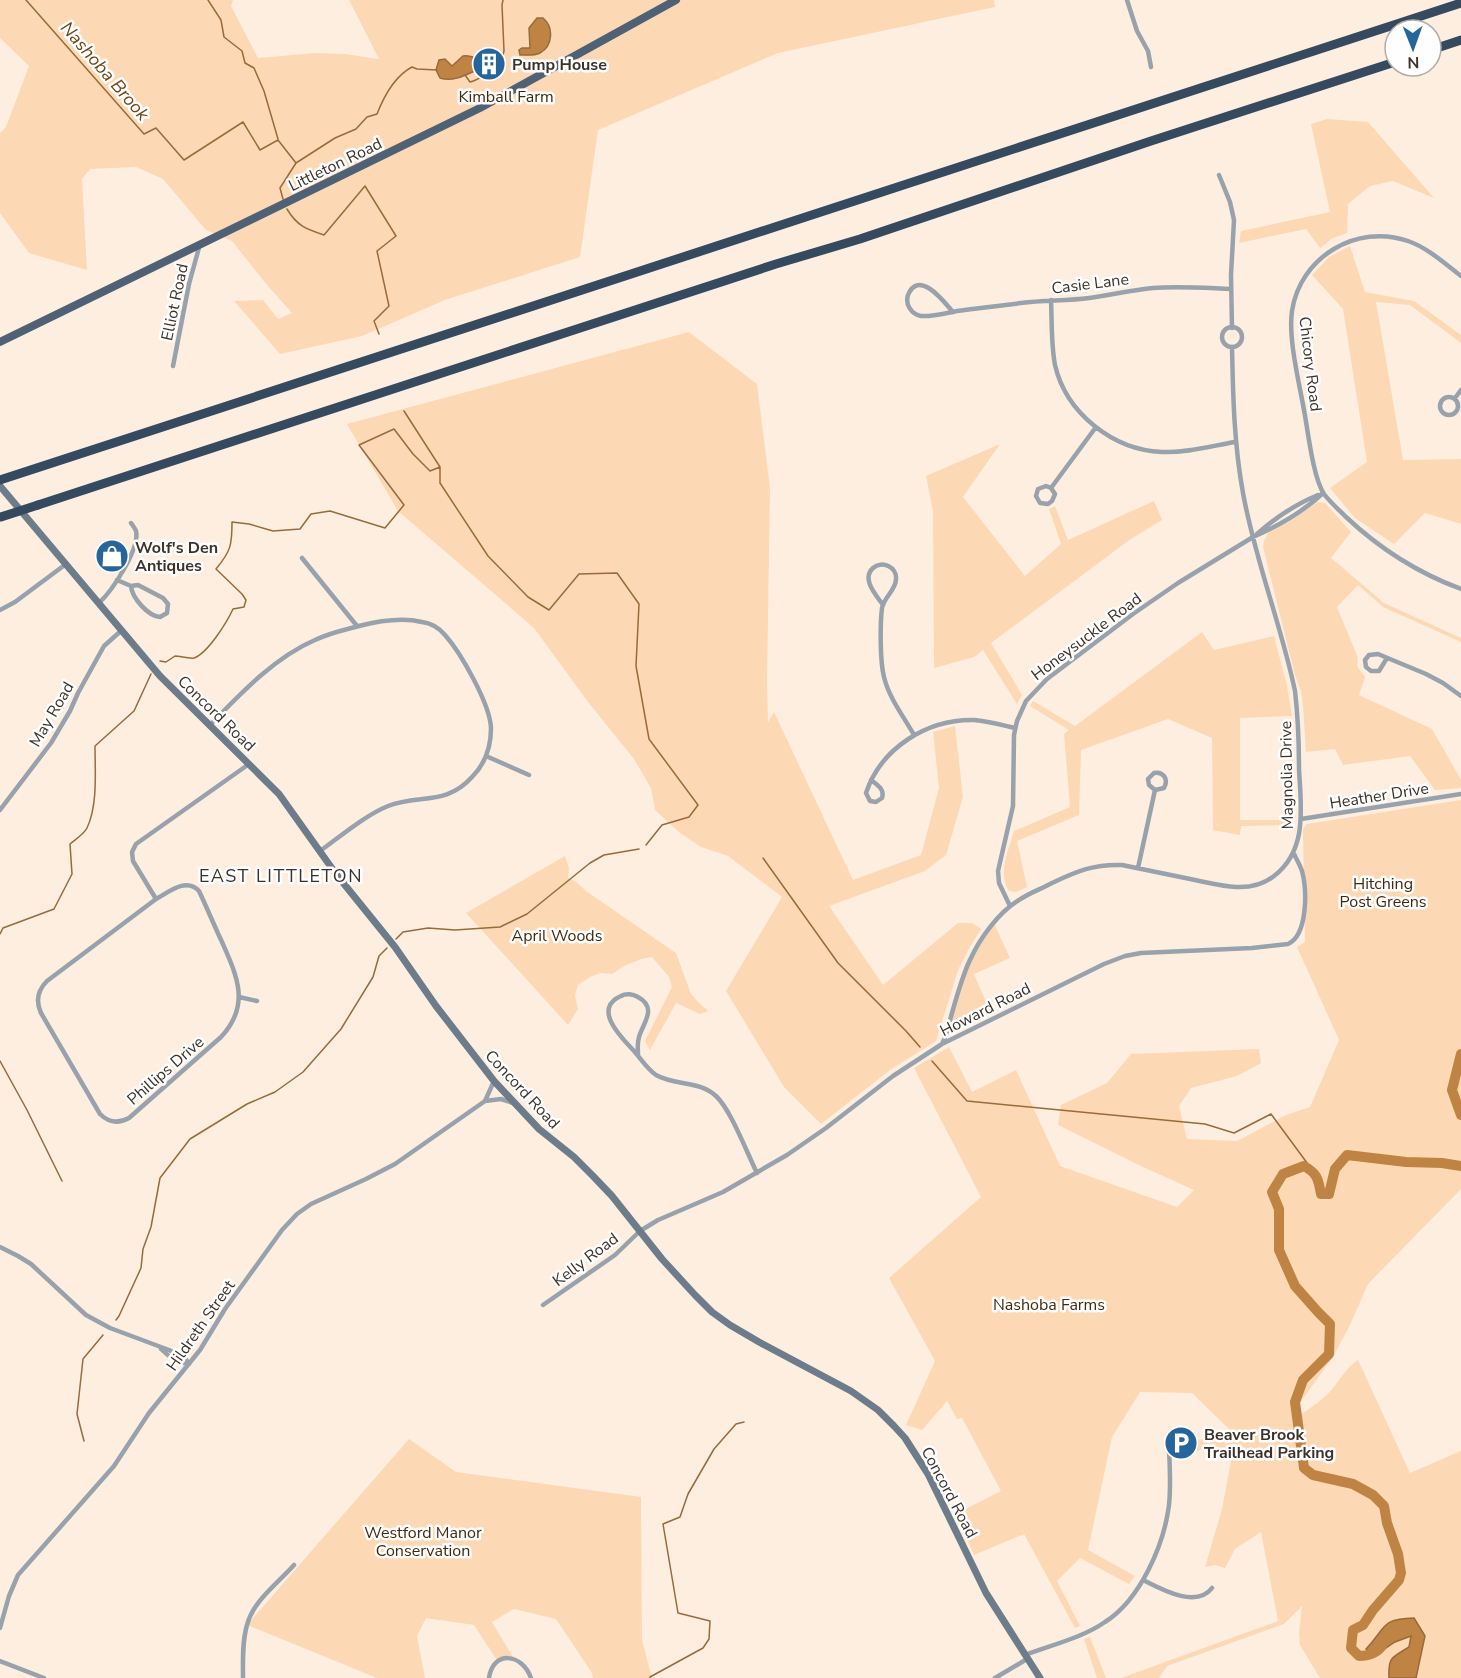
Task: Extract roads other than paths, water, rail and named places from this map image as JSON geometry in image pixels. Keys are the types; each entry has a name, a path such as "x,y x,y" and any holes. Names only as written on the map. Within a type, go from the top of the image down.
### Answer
{"highway":[{"path":"0,480 1461,2"},
{"path":"1443,46 1461,40"},
{"path":"0,517 765,267 870,236 1383,66"}],"main road":[{"name":"Littleton Road","path":"0,342 480,108 676,0"},
{"name":"Concord Road","path":"0,486 160,676 279,794 336,874 395,947 436,1006 494,1082 539,1129 574,1157 612,1196 683,1282 712,1312 759,1342 851,1391 878,1410 905,1438 928,1474 986,1593 1040,1678"}],"street":[{"path":"1127,0 1137,31 1148,51 1151,67"},
{"name":"Magnolia Drive","path":"1218,175 1230,202 1234,220 1232,328"},
{"name":"Chicory Road","path":"1461,276 1418,246 1396,238 1372,236 1360,238 1338,246 1318,260 1303,279 1292,312 1292,336 1312,458 1323,493 1355,525 1396,556 1419,570 1461,589"},
{"name":"Elliot Road","path":"173,366 189,284 200,244"},
{"name":"Casie Lane","path":"953,312 927,286 914,288 908,295 909,307 918,315 953,312 1051,300 1090,298 1164,287 1231,289"},
{"path":"1051,300 1053,354 1059,378 1074,405 1096,427 1122,443 1151,451 1175,452 1235,442"},
{"name":"Magnolia Drive","path":"1232,328 1239,331 1241,338 1237,345 1232,347 1226,345 1222,338 1225,331 1232,328"},
{"name":"Magnolia Drive","path":"942,1044 970,960 989,929 1010,906 1035,891 1085,868 1108,865 1138,868 1221,885 1247,887 1272,878 1294,854 1301,819 1298,714 1295,691 1243,494 1235,442 1232,347"},
{"path":"1455,398 1461,390"},
{"path":"1448,396 1455,398 1458,404 1456,412 1449,415 1442,412 1440,406 1442,399 1448,396"},
{"path":"1051,488 1096,427"},
{"path":"1046,486 1051,488 1055,494 1052,501 1048,504 1040,503 1036,496 1038,489 1046,486"},
{"path":"1253,537 1267,525 1307,500 1323,493"},
{"path":"99,603 108,595 132,552 136,531 131,523"},
{"name":"Honeysuckle Road","path":"1010,906 999,883 998,871 1013,806 1015,728 1026,701 1047,679 1155,599 1253,537"},
{"path":"302,558 357,627"},
{"path":"0,610 21,598 66,564"},
{"path":"882,605 895,585 896,577 888,565 882,564 871,570 868,579 882,605 884,676 914,735"},
{"path":"117,580 131,586 138,585 163,598 168,604 167,613 160,617 151,615 133,594 131,586"},
{"path":"210,725 249,685 293,652 314,640 385,621 419,621 431,624 445,635 481,694 488,711 491,734 486,756 474,776 455,791 441,797 399,802 382,808 320,850"},
{"name":"May Road","path":"0,810 51,743 104,646 122,630"},
{"path":"1388,658 1382,669 1377,672 1366,667 1365,660 1372,653 1378,654 1388,658 1435,678 1461,696"},
{"path":"871,780 883,792 881,799 876,802 870,801 866,795 871,780 887,757 914,735 934,726 956,721 978,720 1015,728"},
{"path":"486,756 530,775"},
{"path":"156,899 133,861 132,852 136,844 250,763"},
{"path":"1160,772 1166,779 1166,785 1155,790 1149,785 1148,779 1154,773 1160,772"},
{"path":"1138,868 1155,790"},
{"name":"Heather Drive","path":"1301,819 1461,794"},
{"name":"Howard Road","path":"640,1231 658,1220 723,1192 757,1173 807,1142 876,1088 942,1044 1104,964 1125,956 1155,952 1252,948 1293,942 1303,921 1304,896 1303,874 1294,854"},
{"name":"Phillips Drive","path":"184,885 192,885 199,891 236,972 239,997 234,1017 224,1034 129,1118 113,1121 104,1118 100,1113 40,1013 37,1003 38,996 40,988 47,981 156,899 184,885"},
{"path":"638,1055 638,1040 648,1019 648,1011 640,998 625,995 618,997 609,1010 609,1017 615,1029 650,1070 657,1075 699,1086 716,1096 724,1107 757,1173"},
{"path":"239,997 257,1000"},
{"name":"Hildreth Street","path":"0,1628 18,1575 99,1484 149,1413 200,1350 225,1309 282,1230 297,1214 311,1204 374,1176 395,1164 485,1101 494,1082"},
{"path":"485,1101 501,1099 513,1102"},
{"name":"Kelly Road","path":"543,1305 615,1255 640,1231"},
{"path":"0,1247 31,1264 86,1315 110,1328 169,1350 184,1358 189,1364"},
{"path":"995,1678 1026,1657 1107,1621 1124,1607 1143,1580 1161,1539 1169,1505 1169,1450"},
{"path":"243,1678 244,1639 249,1619 269,1590 294,1565"},
{"path":"1143,1580 1159,1588 1192,1597 1204,1595 1212,1588"},
{"path":"489,1678 490,1671 495,1664 510,1658 525,1665 531,1678"},
{"path":"0,1661 44,1678"}],"waterway":[{"name":"Nashoba Brook","path":"26,0 144,134 156,128 184,160 243,122 260,150 278,140 296,163 280,188 283,199"},
{"path":"208,0 221,20 224,37 242,51 245,63 254,68 264,91 278,139"},
{"path":"501,62 504,51 503,0"},
{"path":"296,163 335,138 356,129 367,117 377,114 391,87 412,67 437,70"},
{"path":"465,75 470,82 498,67"},
{"name":"Nashoba Brook","path":"287,209 302,226 324,235 365,186 396,236 377,251 389,306 374,321 379,334"},
{"path":"404,411 440,467 440,483 488,556 528,597 549,610 579,574 617,573 639,604 636,666 649,739 698,805 689,817 662,825 646,845"},
{"path":"160,661 166,662 175,656 194,658 199,655 216,636 233,609 244,607 246,600 242,594 216,569 230,547 232,522 273,531 300,529 311,514 330,511 385,528 404,505 359,445 394,429 413,454 430,471 440,467"},
{"path":"0,934 3,928 54,909 72,874 70,844 86,830 91,819 95,787 95,746 134,711 151,674"},
{"path":"396,939 403,932 428,928 455,930 500,927 527,914 590,863 604,855 639,849"},
{"path":"763,858 838,963 920,1047"},
{"path":"116,1320 141,1268 143,1249 151,1227 160,1178 190,1139 247,1104 275,1092 303,1072 341,1029 373,977 379,956 387,948"},
{"path":"1461,1054 1452,1090 1461,1115"},
{"path":"0,1061 62,1181"},
{"path":"932,1061 967,1101 1205,1124 1234,1133 1271,1114 1313,1171"},
{"path":"1382,1646 1372,1654 1359,1656 1351,1648 1353,1630 1363,1625 1399,1580 1401,1573 1398,1554 1387,1523 1384,1506 1373,1495 1353,1484 1313,1475 1304,1468 1295,1402 1303,1380 1329,1354 1330,1324 1295,1286 1279,1250 1279,1209 1272,1192 1283,1174 1304,1166 1317,1177 1321,1194 1329,1194 1335,1169 1347,1155 1461,1166"},
{"path":"84,1441 77,1414 83,1359 103,1335"},
{"path":"650,1678 703,1648 709,1639 710,1621 678,1613 663,1524 680,1517 688,1494 714,1449 736,1424 744,1422"}],"place":[{"name":"Pump House","path":"489,64"},
{"name":"Wolf's Den Antiques","path":"112,556"},
{"name":"Beaver Brook Trailhead Parking","path":"1181,1443"}],"district":[{"name":"EAST LITTLETON","path":"281,876"}],"park label":[{"name":"Kimball Farm","path":"506,96"},
{"name":"Hitching Post Greens","path":"1383,892"},
{"name":"April Woods","path":"557,935"},
{"name":"Nashoba Farms","path":"1049,1304"},
{"name":"Westford Manor Conservation","path":"423,1541"}]}
